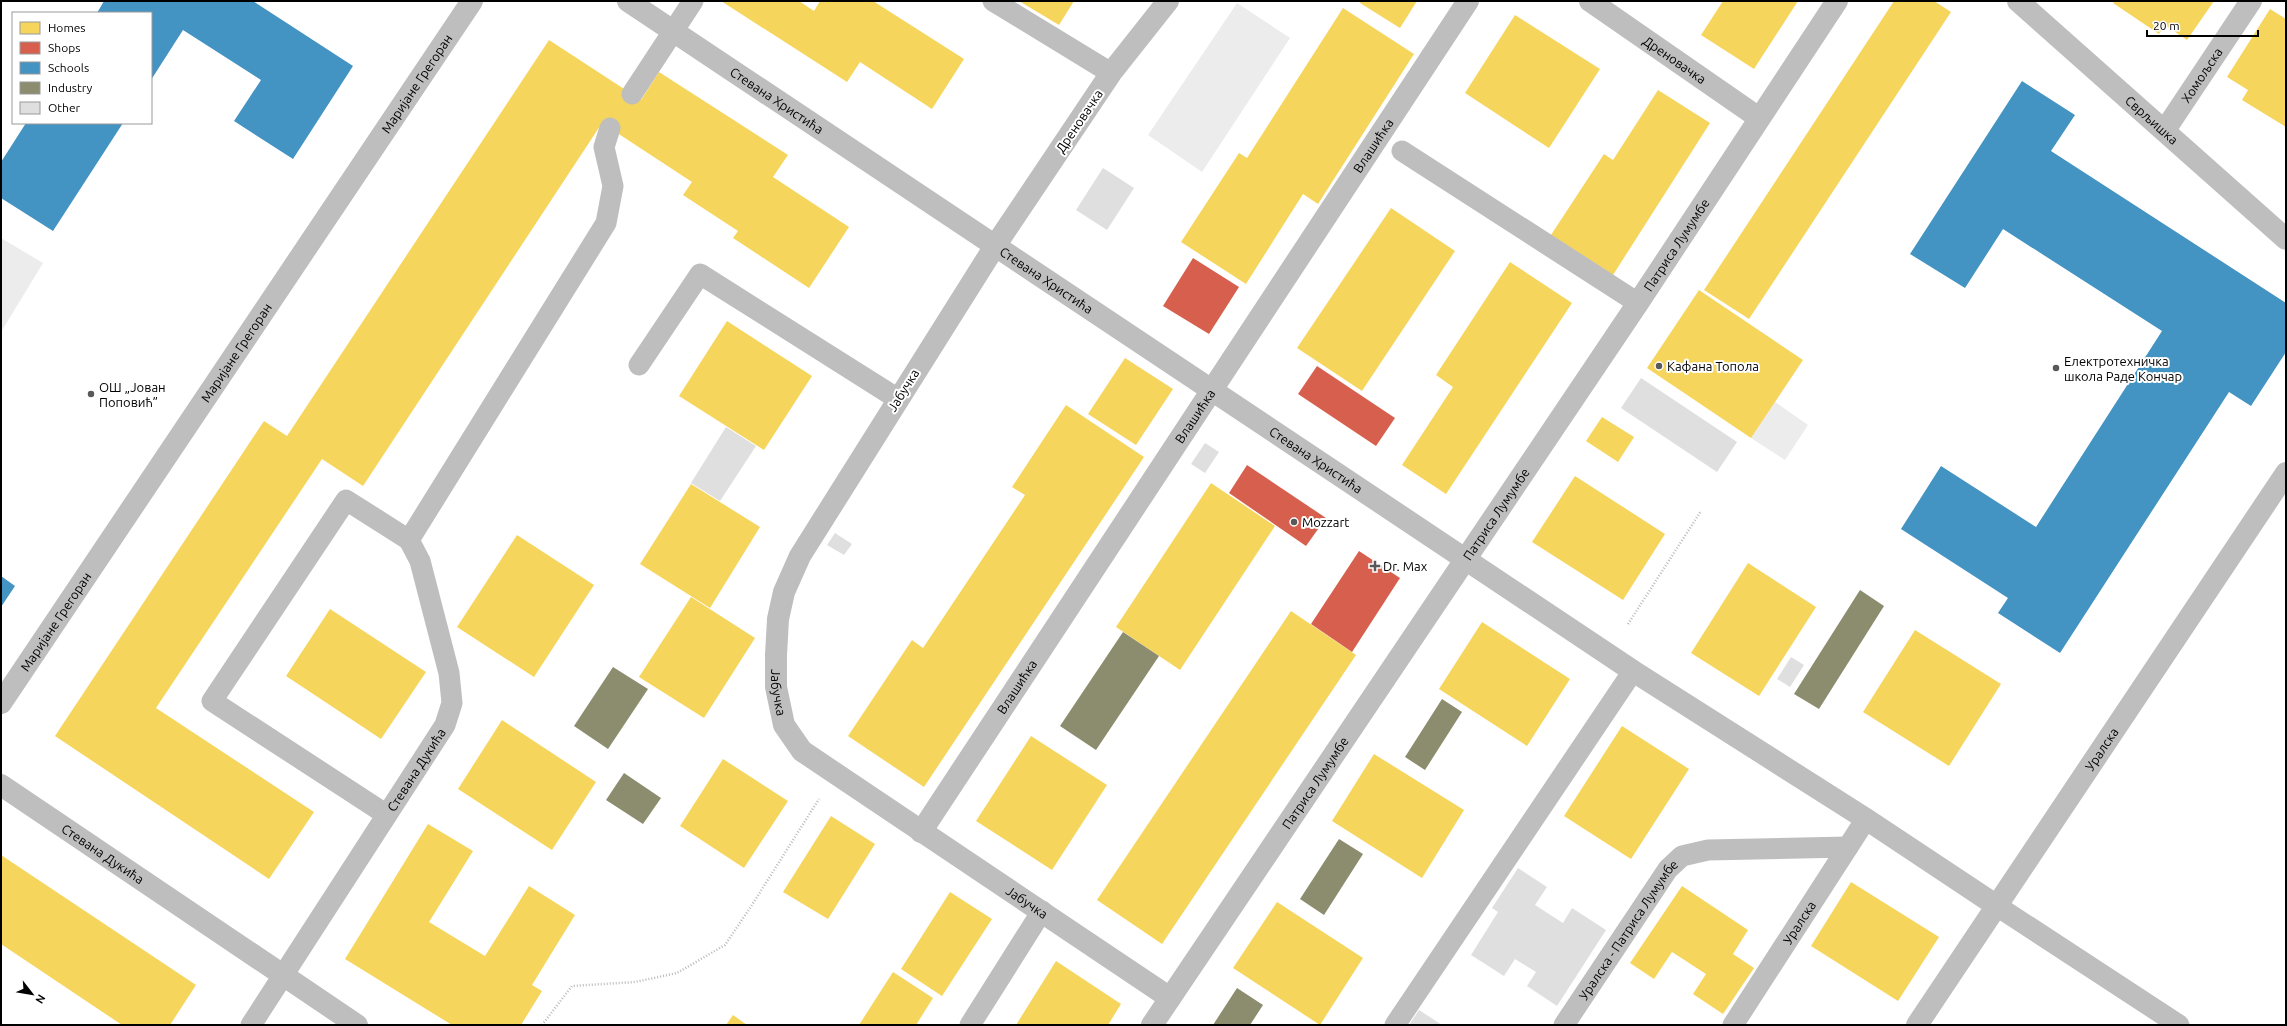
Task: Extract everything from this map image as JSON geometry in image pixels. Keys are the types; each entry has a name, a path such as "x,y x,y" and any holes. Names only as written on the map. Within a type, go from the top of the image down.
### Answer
{"street":[{"name":"Маријане Грегоран","path":"1,703 472,1"},
{"name":"Стевана Христића","path":"628,1 1633,671 1866,819 1997,906"},
{"name":"Дреновачка","path":"995,246 1110,73 1168,1"},
{"name":"Влашићка","path":"921,832 1468,1"},
{"name":"Дреновачка","path":"1590,1 1759,118"},
{"name":"Патриса Лумумбе","path":"1152,1025 1638,303 1837,1"},
{"name":"Сврљишка","path":"2018,1 2286,239"},
{"name":"Хомољска","path":"2165,130 2251,1"},
{"name":"Јабучка","path":"995,246 800,556 784,592 778,619 776,687 784,725 802,751 1170,998"},
{"name":"Уралска","path":"1917,1025 2286,473"},
{"name":"Стевана Дукића","path":"1,785 357,1025"}],"lane":[{"path":"632,94 693,1"},
{"path":"993,1 1110,73"},
{"path":"387,815 212,701 346,500 409,540 606,223 613,186 604,147 610,128"},
{"path":"1402,151 1638,303"},
{"path":"639,365 700,274 898,399"},
{"name":"Стевана Дукића","path":"251,1025 445,725 452,704 450,678 420,561 409,540"},
{"path":"1395,1025 1633,671"},
{"name":"Уралска","path":"1733,1025 1866,819"},
{"name":"Уралска - Патриса Лумумбе","path":"1564,1025 1668,869 1682,856 1708,850 1848,847"},
{"path":"1997,906 2179,1025"},
{"path":"970,1025 1042,911"}],"path":[{"path":"1628,624 1702,511"},
{"path":"542,1025 572,986 635,982 677,972 725,945 750,908 791,840 835,774"}],"shaded area":[{"path":"1237,3 1290,38 1202,172 1148,135"},
{"path":"1,238 43,263 1,332"},
{"path":"1775,402 1808,425 1785,460 1751,438"}],"building: Homes":[{"path":"721,1 799,1 814,11 820,1 873,1 964,59 932,109 860,62 847,82"},
{"path":"1019,1 1074,1 1059,25"},
{"path":"1361,1 1417,1 1400,28 1360,3"},
{"path":"1723,1 1798,1 1754,69 1701,35"},
{"path":"1894,1 1934,1 1951,12 1749,319 1704,290"},
{"path":"2115,1 2214,1 2187,40 2165,25 2159,34 2113,3"},
{"path":"1343,8 1414,54 1318,204 1303,194 1246,284 1181,242 1239,153 1247,158"},
{"path":"2270,9 2286,19 2286,127 2242,100 2248,90 2227,77"},
{"path":"1515,15 1600,69 1549,148 1465,93"},
{"path":"549,40 641,100 659,72 788,155 773,177 849,227 809,288 733,238 738,231 683,195 692,182 602,123 363,486 322,459 156,708 314,812 269,879 55,736 264,421 287,436"},
{"path":"1658,90 1710,123 1613,275 1551,235 1604,154 1613,160"},
{"path":"1391,208 1455,251 1362,391 1297,348"},
{"path":"1510,262 1572,303 1446,494 1402,465 1453,387 1436,375"},
{"path":"1699,290 1803,360 1751,438 1647,368"},
{"path":"727,321 812,376 764,450 679,396"},
{"path":"1125,358 1173,389 1136,445 1088,414"},
{"path":"1066,405 1144,457 924,787 848,736 912,640 923,648 1025,495 1012,487"},
{"path":"1602,417 1634,437 1618,462 1586,441"},
{"path":"1575,476 1665,534 1623,600 1532,542"},
{"path":"1211,483 1275,526 1180,670 1116,627"},
{"path":"691,484 760,527 710,608 640,564"},
{"path":"517,535 594,585 534,677 457,627"},
{"path":"1748,563 1816,607 1759,696 1691,653"},
{"path":"691,597 755,638 704,718 639,677"},
{"path":"330,609 426,672 381,739 286,676"},
{"path":"1291,611 1356,655 1162,944 1097,900"},
{"path":"1482,622 1570,679 1527,746 1439,689"},
{"path":"1915,630 2001,684 1949,766 1863,712"},
{"path":"502,720 596,782 552,850 458,789"},
{"path":"1622,726 1689,769 1631,859 1564,816"},
{"path":"1031,736 1107,785 1052,870 976,821"},
{"path":"1374,754 1464,810 1422,878 1332,821"},
{"path":"723,759 788,801 744,868 680,826"},
{"path":"831,816 875,844 828,919 783,892"},
{"path":"428,824 473,851 429,922 485,956 529,886 575,915 532,985 542,991 521,1025 452,1025 345,959"},
{"path":"1,855 196,985 170,1025 122,1025 1,944"},
{"path":"1851,882 1939,937 1898,1001 1811,946"},
{"path":"1682,886 1748,930 1733,954 1754,968 1723,1014 1693,994 1706,974 1672,952 1654,979 1630,963"},
{"path":"950,892 992,919 942,996 901,969"},
{"path":"1277,902 1363,958 1320,1025 1233,968"},
{"path":"1056,961 1121,1004 1108,1025 1016,1025"},
{"path":"893,972 933,998 916,1025 859,1025"},
{"path":"733,1015 747,1025 726,1025"}],"building: Shops":[{"path":"1193,258 1239,287 1209,334 1163,306"},
{"path":"1317,366 1395,418 1376,446 1298,394"},
{"path":"1247,465 1326,518 1306,546 1229,493"},
{"path":"1359,551 1400,578 1352,652 1311,624"}],"building: Schools":[{"path":"104,1 253,1 353,66 293,159 234,121 261,80 183,30 152,78 152,12 98,12"},
{"path":"2022,81 2075,115 2051,151 2286,303 2286,352 2251,406 2229,392 2060,653 1998,613 2008,598 1901,529 1941,466 2036,527 2162,331 2003,229 1965,288 1910,254"},
{"path":"25,124 122,124 53,231 1,198 1,162"},
{"path":"1,576 15,586 1,607"}],"building: Industry":[{"path":"1860,590 1884,606 1819,709 1794,694"},
{"path":"1123,632 1159,656 1096,750 1060,726"},
{"path":"613,667 648,689 608,749 574,726"},
{"path":"1442,699 1462,712 1425,770 1405,757"},
{"path":"624,773 661,798 643,824 606,800"},
{"path":"1339,839 1363,854 1324,915 1300,899"},
{"path":"1237,988 1263,1005 1250,1025 1213,1025"}],"building: Other":[{"path":"1103,168 1134,188 1107,230 1076,210"},
{"path":"1641,378 1737,442 1717,472 1621,408"},
{"path":"726,427 756,446 720,501 691,483"},
{"path":"1205,443 1219,452 1205,473 1191,464"},
{"path":"835,533 852,544 844,555 827,545"},
{"path":"1791,657 1804,665 1790,687 1777,679"},
{"path":"1518,868 1547,887 1535,905 1563,923 1572,908 1606,930 1557,1006 1527,986 1536,972 1515,959 1504,976 1471,955 1498,912 1492,908"},
{"path":"1419,1010 1442,1025 1409,1025"}],"place":[{"name":"Кафана Топола","path":"1659,366"},
{"name":"Електротехничка школа Раде Кончар","path":"2056,368"},
{"name":"ОШ „Јован Поповић”","path":"91,394"},
{"name":"Mozzart","path":"1294,522"},
{"name":"Dr. Max","path":"1375,566"}]}
